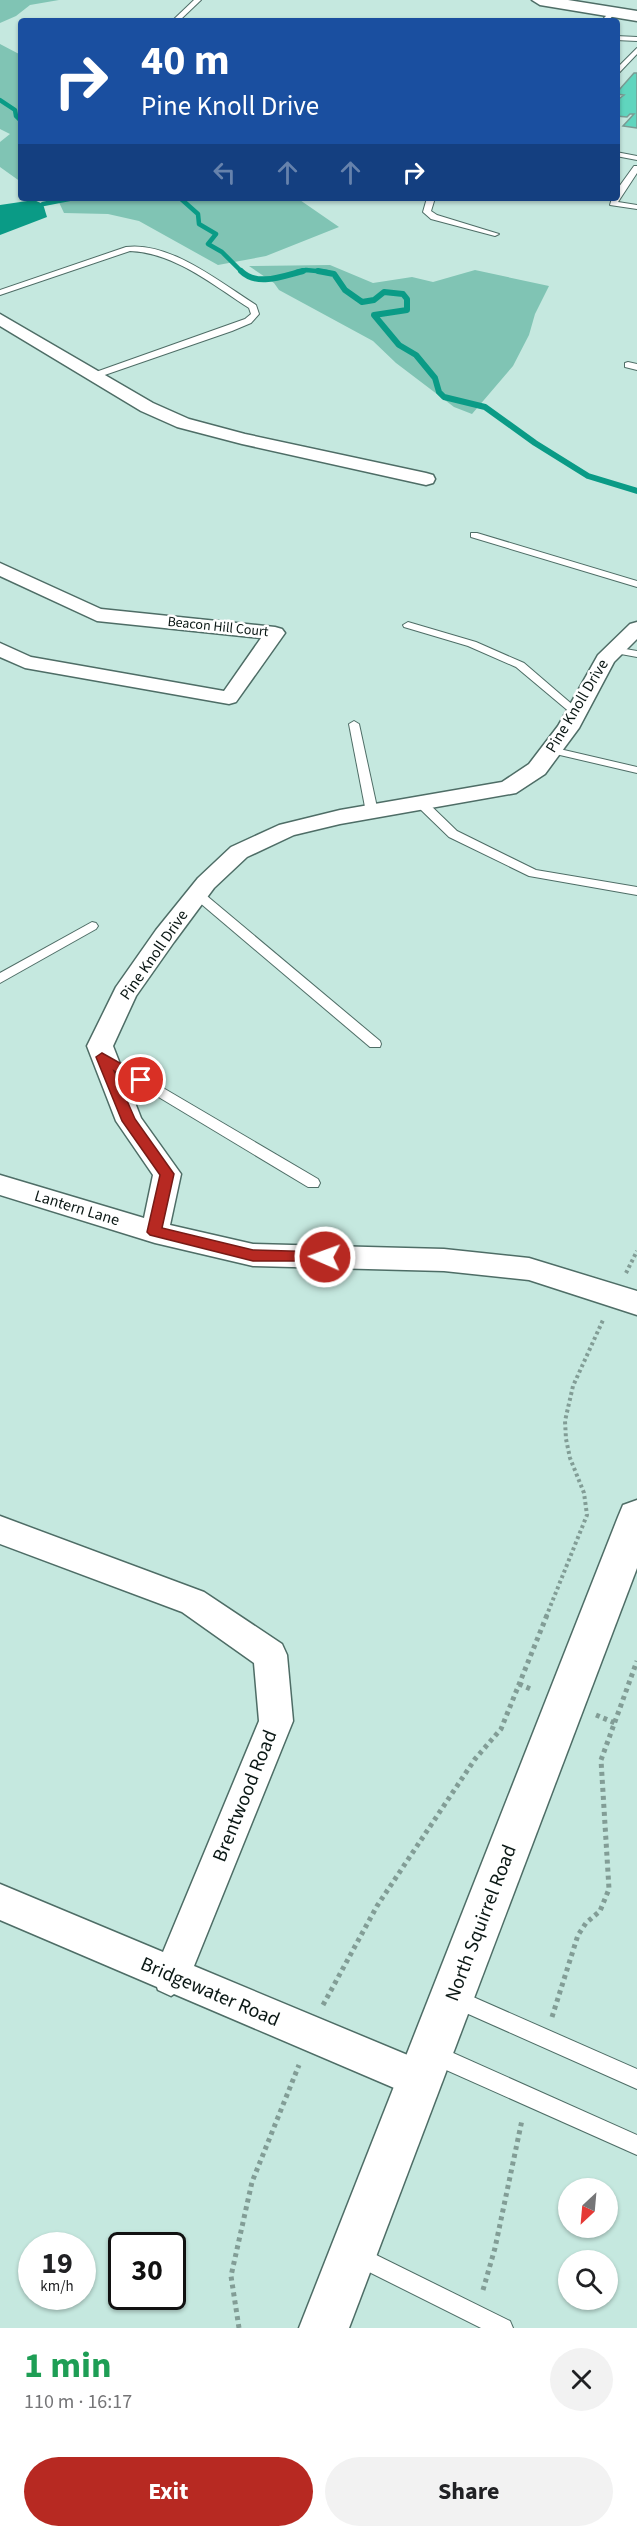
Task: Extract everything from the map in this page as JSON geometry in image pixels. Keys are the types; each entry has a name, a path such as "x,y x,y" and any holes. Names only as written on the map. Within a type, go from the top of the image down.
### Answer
{"street":[{"path":"540,0 609,17 637,16"},
{"path":"624,0 637,2"},
{"path":"0,319 147,407 183,423 242,439 426,479"},
{"name":"Beacon Hill Court","path":"0,569 97,615 275,633 229,698 25,663 0,648"},
{"name":"Pine Knoll Drive","path":"102,1057 100,1046 125,993 197,894 239,852 287,830 340,817 508,788 537,769 568,728 604,659 637,628"},
{"path":"102,1057 129,1121 167,1174 154,1232 253,1255 444,1260 529,1269 630,1293"},
{"name":"Lantern Lane","path":"0,1185 154,1232"},
{"name":"North Squirrel Road","path":"324,2328 637,1517"},
{"name":"Brentwood Road","path":"0,1530 193,1602 270,1655 276,1720 171,1977"},
{"name":"Bridgewater Road","path":"0,1902 171,1977 425,2067"}],"lane":[{"path":"178,18 198,0"},
{"path":"620,38 637,39"},
{"path":"620,69 637,50"},
{"path":"620,155 637,158"},
{"path":"620,194 627,188 637,168"},
{"path":"430,201 427,212 434,217 495,234"},
{"path":"614,201 637,207"},
{"path":"0,293 129,249 141,248 164,254 253,307 255,314 248,321 228,330 96,375"},
{"path":"474,535 637,584"},
{"path":"408,625 472,644 520,665 576,712"},
{"path":"614,650 637,654"},
{"path":"354,724 372,812"},
{"path":"551,750 637,770"},
{"path":"422,804 453,834 533,873 637,891"},
{"path":"197,894 375,1044"},
{"path":"0,979 92,926"},
{"path":"102,1057 313,1183"},
{"path":"452,1997 637,2079"},
{"path":"425,2067 637,2145"},
{"path":"353,2253 503,2328"}],"path":[{"path":"630,1293 637,1251"},
{"path":"323,2005 377,1906 475,1759 501,1729 587,1515 584,1490 569,1455 565,1420 566,1403 609,1309"},
{"path":"552,2018 578,1935 606,1901 609,1889 602,1760 637,1661"},
{"path":"519,1684 534,1690"},
{"path":"599,1716 615,1723"},
{"path":"239,2328 231,2277 252,2182 301,2061"},
{"path":"494,2254 523,2118"}],"shaded area":[{"path":"0,0 59,0 30,5 16,16 0,23"},
{"path":"0,44 18,53 18,180 0,167 0,142 10,134 0,129"},
{"path":"36,201 43,204 47,217 0,235 0,205"},
{"path":"58,201 301,201 339,227 266,256 218,265 139,221 108,214 64,213"},
{"path":"330,265 373,283 412,277 433,282 475,270 549,286 535,314 529,335 513,366 472,414 454,407 396,363 373,341 279,290 274,283 249,266"}],"building":[{"path":"634,73 637,73 637,128 623,126 634,114 620,116 620,98 624,95 620,94 620,89"}],"waterway":[{"path":"0,100 15,110 18,118"},
{"path":"43,204 58,201"},
{"path":"183,201 198,214 199,224 216,234 208,244 222,252 241,271"},
{"path":"241,271 247,276 262,279 303,271"},
{"path":"297,272 320,271"},
{"path":"320,271 327,272"},
{"path":"320,271 334,274 345,290 362,302 374,300 384,292 403,294 407,299 407,310 374,315 399,345 416,355 435,378 439,392 444,397 485,407 535,443 588,476 637,491"}],"route":[{"path":"141,1080 102,1057 129,1121 167,1174 154,1232 253,1255 325,1257"}]}
